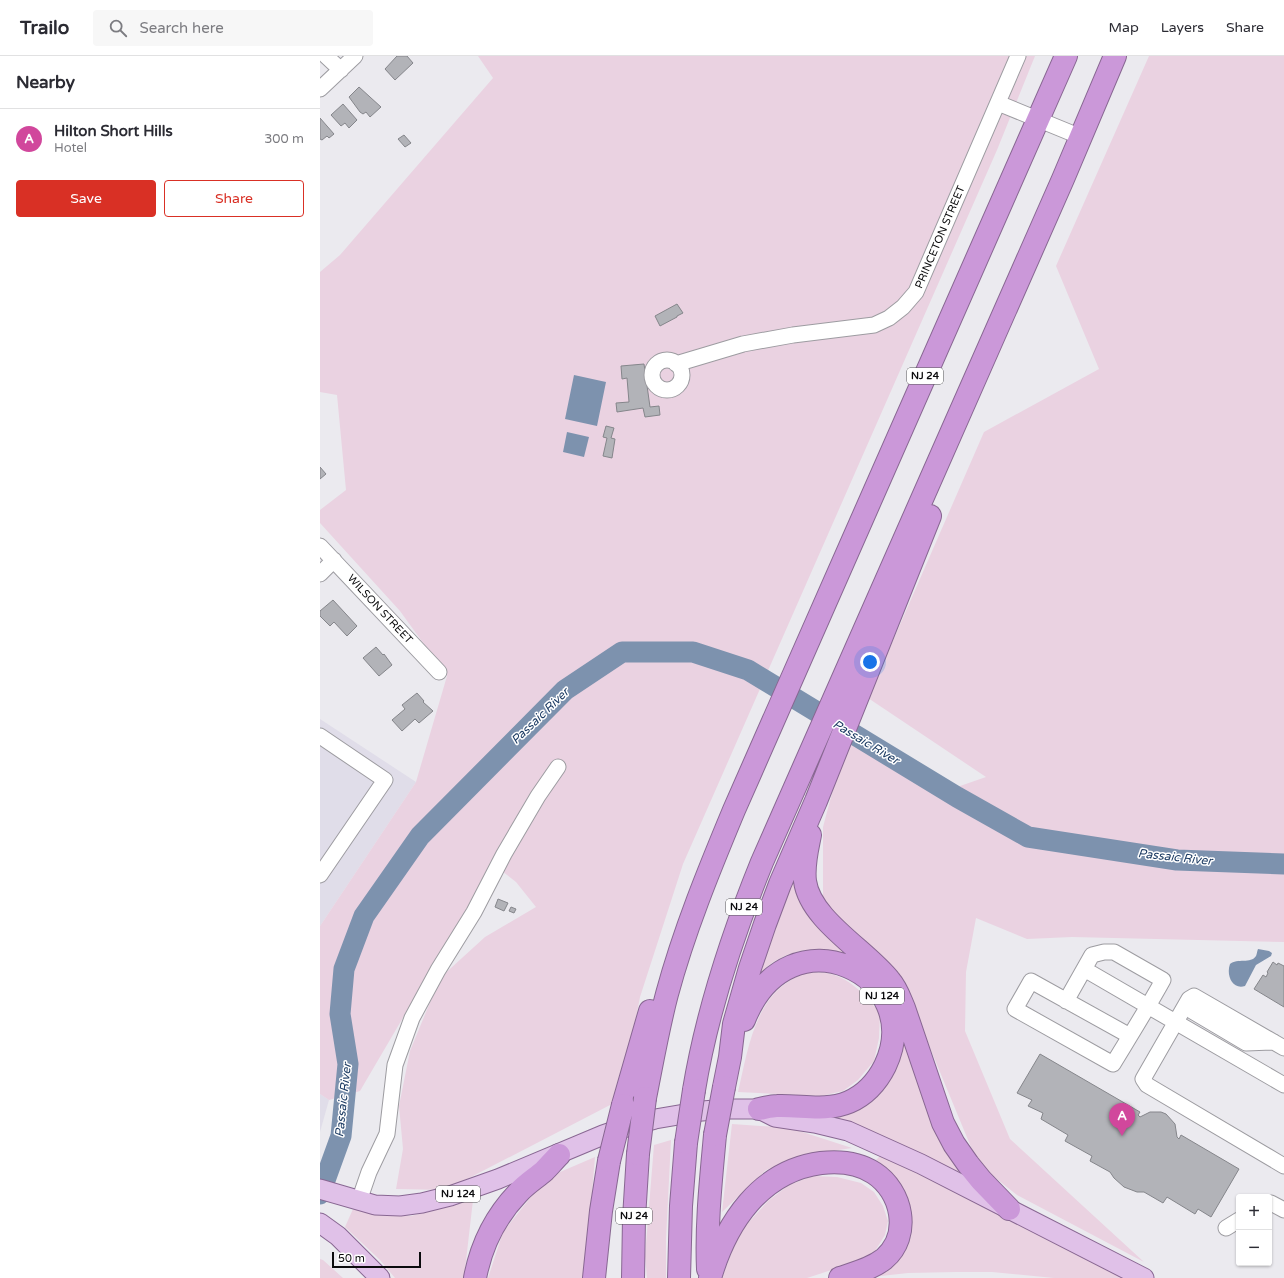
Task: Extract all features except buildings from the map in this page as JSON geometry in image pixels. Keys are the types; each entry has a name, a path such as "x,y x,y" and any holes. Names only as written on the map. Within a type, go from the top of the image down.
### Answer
{"highway":[{"name":"NJ 24","path":"632,1278 638,1154 645,1098 668,993 708,870 1066,56"},
{"name":"NJ 24","path":"679,1278 681,1206 686,1143 694,1090 707,1024 718,983 738,922 762,862 819,734 847,694 945,446 1115,56"},
{"path":"730,1057 734,1024 750,968 780,884 816,801 838,743 847,694"},
{"path":"816,801 805,862 805,882 808,894 813,903 829,922 884,974 896,990 904,1008 943,1123 954,1144 968,1164 1009,1209"},
{"name":"NJ 124","path":"709,1278 707,1252 715,1135 730,1057 752,1002 763,987 780,973 795,965 813,960 834,962 859,973 880,993 891,1017 892,1040 888,1058 882,1073 864,1094 848,1102 818,1108 777,1106 759,1109"},
{"path":"594,1278 601,1210 609,1161 623,1105 649,1012 668,993"},
{"path":"475,1278 482,1251 488,1236 502,1211 518,1192 544,1171 559,1155"},
{"path":"709,1278 721,1247 753,1197 772,1181 792,1170 807,1165 827,1162 843,1162 860,1166 873,1172 886,1182 899,1207 900,1227 897,1239 886,1257 871,1268 840,1278"}],"main road":[{"name":"NJ 124","path":"320,1189 355,1200 375,1204 400,1206 443,1198 559,1155 603,1135 655,1119 702,1111 759,1109"},
{"path":"759,1109 775,1117 815,1123 848,1131 921,1164 1144,1278"},
{"path":"320,1223 338,1236 380,1278"},
{"path":"353,1251 361,1268 363,1278"}],"street":[{"path":"326,56 341,70"},
{"path":"320,89 355,56"},
{"name":"PRINCETON STREET","path":"676,364 743,344 793,335 874,325 889,318 904,307 916,292 1018,56"},
{"path":"998,103 1081,137"},
{"name":"WILSON STREET","path":"320,546 439,672"},
{"path":"320,574 334,560"},
{"path":"320,736 385,780 320,875"},
{"path":"355,1200 387,1134 395,1065 412,1018 438,970 474,912 504,854 538,796 558,767"},
{"path":"1066,1001 1092,955 1104,952 1114,952 1163,980 1148,1006 1130,1036 1113,1064 1015,1009 1031,981 1066,1001 1130,1036"},
{"path":"1084,969 1284,1085"},
{"path":"1279,1045 1194,996 1189,999 1143,1079 1147,1085 1284,1166"},
{"path":"1192,1011 1246,1043 1279,1045"},
{"path":"1246,1043 1257,1069"},
{"path":"1272,1204 1284,1210"},
{"path":"1226,1228 1236,1222"}],"shaded area":[{"path":"478,56 1035,56 997,150 683,864 640,997 635,1023 612,1104 446,1190 396,1189 403,1149 399,1106 410,1051 440,978 485,937 536,907 516,882 493,864 360,1091 329,1100 320,1094 320,926 416,782 447,676 400,611 320,523 320,510 346,490 337,395 320,392 320,272 340,255 493,78"},
{"path":"1149,56 1284,56 1284,942 1072,937 1027,939 976,918 966,972 965,1031 1010,1139 1144,1262 1017,1195 978,1164 904,985 823,904 823,827 838,771 851,744 940,793 986,777 868,698 984,432 1099,369 1056,266"},
{"path":"320,719 416,782 320,926"},
{"path":"795,871 855,960 840,953 828,950 808,950 787,955 769,965 762,972 760,971"},
{"path":"805,973 825,973 842,978 856,987 880,1013 879,1038 874,1061 858,1080 843,1091 821,1096 738,1092 749,1045 760,1015 768,1001 778,989"},
{"path":"901,1035 906,1037 963,1175 828,1118 847,1112"},
{"path":"320,1094 329,1100 320,1132"},
{"path":"732,1124 790,1128 852,1148 805,1155 766,1170 722,1212"},
{"path":"671,1140 666,1239 666,1278 647,1278 645,1256 654,1145"},
{"path":"883,1153 1123,1278 1054,1278 992,1272 908,1273 872,1277 907,1237 911,1237 910,1213 905,1193 894,1176 876,1160"},
{"path":"595,1157 585,1278 488,1278 503,1232 546,1178"},
{"path":"813,1176 837,1177 861,1183 874,1192 883,1206 888,1221 885,1235 875,1251 859,1261 807,1278 722,1278 739,1233 768,1201 789,1185"},
{"path":"473,1200 464,1278 395,1278 380,1260 345,1227 353,1209 411,1216"},
{"path":"320,1259 323,1260 343,1278 320,1278"}],"water":[{"path":"574,375 606,382 597,426 565,419"},
{"path":"567,432 589,437 584,457 563,452"},
{"path":"1258,949 1269,951 1272,953 1271,956 1256,965 1245,986 1240,987 1233,984 1229,973 1230,964 1236,961 1251,960 1256,956"}],"waterway":[{"name":"Passaic River","path":"320,1194 341,1136 348,1064 340,1014 344,969 364,916 420,836 565,690 622,652 693,652 748,670 957,797 1028,837 1177,860 1284,864"}],"place":[{"name":"Hilton Short Hills","path":"1122,1136"}]}
